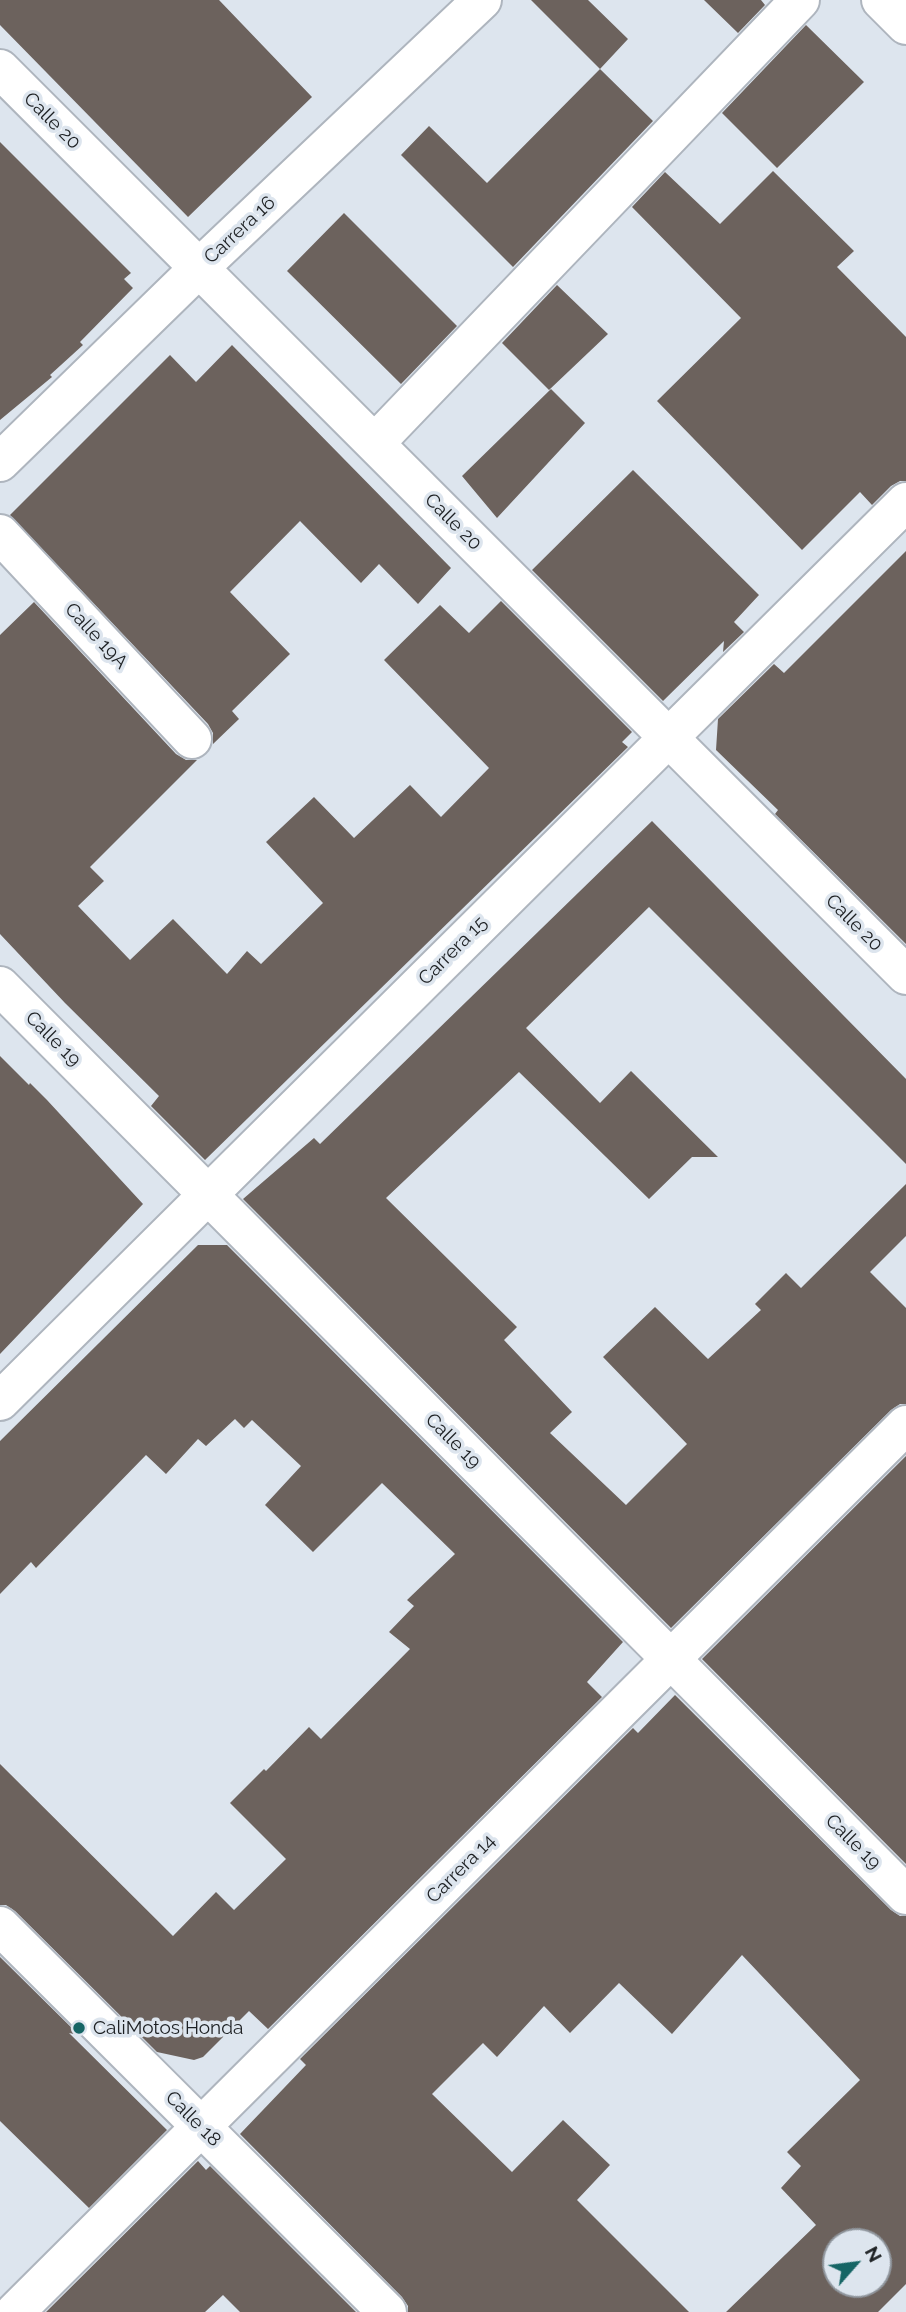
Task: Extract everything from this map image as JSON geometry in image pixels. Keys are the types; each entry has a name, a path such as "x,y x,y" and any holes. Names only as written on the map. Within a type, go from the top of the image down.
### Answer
{"street":[{"name":"Carrera 16","path":"0,462 199,268 482,0"},
{"path":"375,443 800,0"},
{"path":"881,0 906,25"},
{"name":"Calle 20","path":"0,69 906,975"},
{"name":"Carrera 15","path":"0,1401 906,502"},
{"name":"Calle 19A","path":"0,534 192,739"},
{"name":"Calle 19","path":"0,986 906,1895"},
{"name":"Carrera 14","path":"15,2312 906,1425"},
{"name":"Calle 18","path":"0,1926 387,2312"}],"building":[{"path":"0,0 219,0 312,97 188,217 0,25"},
{"path":"531,0 588,0 628,39 600,69"},
{"path":"704,0 761,0 765,5 738,33"},
{"path":"806,25 864,82 777,168 722,113"},
{"path":"600,69 653,121 513,267 401,155 429,126 487,183"},
{"path":"0,142 131,273 124,279 133,288 80,342 83,345 50,375 52,377 0,420"},
{"path":"773,171 854,251 837,267 906,337 906,481 891,486 872,505 860,492 802,550 657,401 741,318 632,207 665,172 720,224"},
{"path":"344,213 457,326 401,384 287,271"},
{"path":"557,285 608,334 549,390 502,343"},
{"path":"232,345 451,568 418,604 379,564 361,583 300,521 230,592 290,654 232,711 239,719 213,744 213,733 208,724 10,515 170,355 196,382"},
{"path":"551,389 585,423 497,518 462,476"},
{"path":"633,470 759,595 734,622 744,632 723,652 724,641 663,701 532,570"},
{"path":"906,551 906,944 775,814 778,810 716,750 718,719 774,664 784,673"},
{"path":"501,601 632,732 622,742 628,747 205,1160 151,1106 159,1096 0,934 0,635 34,602 176,754 186,760 197,760 90,867 104,881 78,906 130,960 173,919 227,974 247,951 261,964 323,903 266,842 314,797 354,838 410,785 441,817 489,768 384,660 440,605 469,633"},
{"path":"652,821 906,1079 906,1164 649,907 526,1028 600,1103 631,1071 718,1157 692,1157 649,1199 519,1072 386,1198 517,1327 504,1340 572,1412 550,1433 626,1505 687,1444 603,1357 655,1307 708,1359 761,1310 755,1304 786,1273 801,1288 906,1184 906,1236 870,1272 906,1308 906,1404 900,1404 891,1410 671,1628 243,1199 314,1138 320,1144"},
{"path":"0,1056 47,1100 143,1204 0,1354"},
{"path":"198,1245 227,1245 623,1642 587,1682 602,1697 268,2029 249,2011 203,2057 194,2060 157,2052 15,1911 6,1905 0,1905 0,1764 173,1936 216,1892 234,1910 286,1859 230,1803 309,1727 321,1739 410,1649 389,1632 414,1606 407,1600 455,1554 382,1483 313,1552 265,1505 301,1466 252,1420 244,1428 235,1419 206,1446 198,1439 166,1474 146,1455 36,1568 31,1562 0,1594 0,1441"},
{"path":"906,1456 906,1864 702,1659"},
{"path":"675,1695 891,1910 900,1916 906,1916 906,2284 892,2298 878,2312 726,2312 816,2225 781,2188 801,2166 787,2152 860,2080 742,1955 672,2034 619,1983 570,2033 544,2006 497,2057 483,2043 432,2094 512,2172 563,2120 610,2165 577,2200 689,2312 408,2312 408,2306 402,2297 240,2134 306,2065 300,2059 633,1728 638,1733"},
{"path":"0,1957 79,2035 69,2033 167,2130 89,2208 0,2121"},
{"path":"198,2161 206,2170 210,2166 356,2312 240,2312 223,2295 205,2312 46,2312"}],"place":[{"name":"CaliMotos Honda","path":"79,2028"}]}
